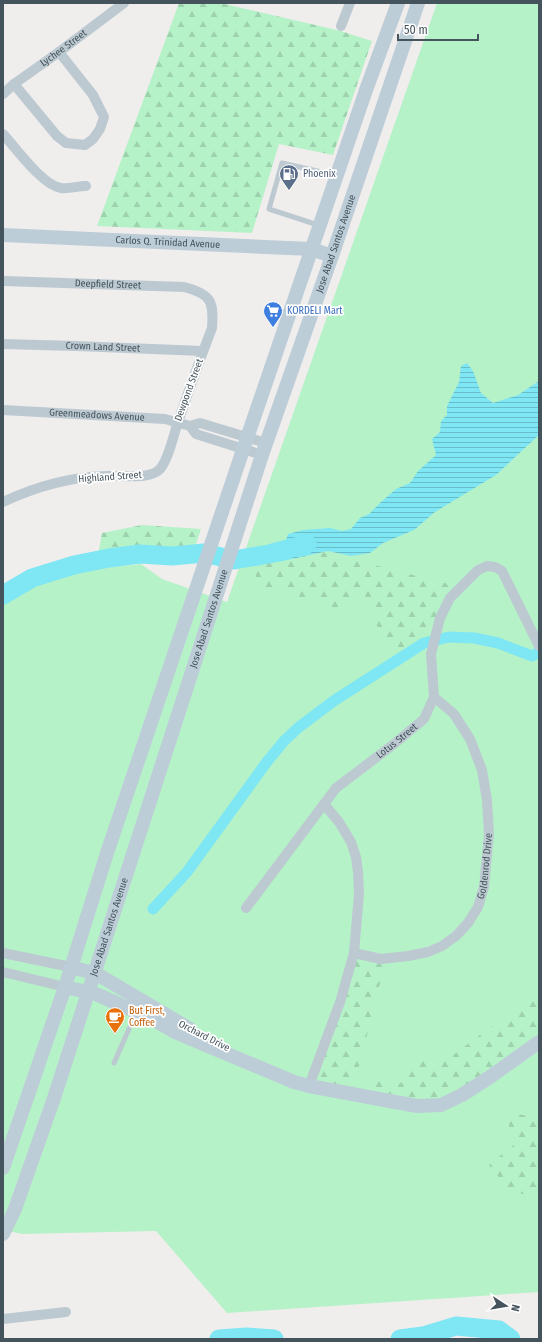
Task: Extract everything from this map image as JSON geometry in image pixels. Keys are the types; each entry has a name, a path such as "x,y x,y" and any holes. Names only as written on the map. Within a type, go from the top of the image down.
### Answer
{"main road":[{"name":"Jose Abad Santos Avenue","path":"3,1168 65,987 107,853 319,225 398,3"},
{"name":"Jose Abad Santos Avenue","path":"3,1234 16,1209 54,1098 93,973 264,449 332,256 418,3"},
{"name":"Carlos Q. Trinidad Avenue","path":"3,235 311,249 332,256"},
{"name":"Orchard Drive","path":"71,967 93,973 158,1010 178,1024 294,1082"},
{"name":"Orchard Drive","path":"65,987 96,994 175,1032 294,1082 417,1106 442,1105 462,1095 539,1042"}],"street":[{"name":"Lychee Street","path":"3,94 14,84 60,52 124,3"},
{"path":"342,26 350,3"},
{"path":"14,84 57,136 66,143 85,145 93,140 100,129 104,117 93,95 60,52"},
{"path":"3,134 44,180 52,186 62,188 86,186"},
{"name":"Deepfield Street","path":"3,281 184,286 199,291 209,298"},
{"name":"Dewpond Street","path":"148,475 159,470 166,458 212,328 213,312 209,298"},
{"name":"Crown Land Street","path":"3,344 203,351"},
{"name":"Greenmeadows Avenue","path":"3,410 165,419 190,426 200,422 245,444 264,449"},
{"name":"Highland Street","path":"3,502 20,494 64,481 92,476 148,475"},
{"name":"Lotus Street","path":"246,908 336,788 424,719 434,697 431,654 440,618 450,598 478,570 487,566 495,567 502,572 538,644"},
{"name":"Goldenrod Drive","path":"354,953 381,959 428,952 442,946 456,936 468,923 478,907 484,886 489,834 487,800 482,770 470,739 454,714 434,697"},
{"path":"309,1086 340,1002 354,953 359,894 356,857 351,842 339,822 324,804"},
{"name":"Orchard Drive","path":"3,953 71,967"},
{"name":"Orchard Drive","path":"3,972 65,987"},
{"path":"3,1319 66,1312"}],"lane":[{"path":"319,225 269,210 282,163 336,175"},
{"path":"114,1063 136,1012"}],"green space":[{"path":"179,3 220,3 341,31 372,41 333,155 279,144 252,233 97,226"},
{"path":"437,3 539,3 539,1292 227,1313 156,1231 22,1234 3,1230 3,604 39,584 92,569 141,564 162,579 227,602"},
{"path":"142,525 201,529 194,550 98,555 102,533"},
{"path":"323,552 456,586 431,635 400,651 378,629 363,590 341,612 273,587 265,599 256,578 260,564 264,558"},
{"path":"358,958 385,963 352,1095 314,1075"},
{"path":"539,991 539,1037 438,1103 357,1092 385,1078 401,1083 413,1057 441,1064"},
{"path":"512,1113 539,1118 539,1135 536,1152 539,1155 539,1188 531,1196 510,1191 489,1165 517,1142 504,1116"}],"water":[{"path":"467,363 473,371 481,393 493,403 518,395 539,381 539,435 496,475 435,512 414,530 383,543 370,553 351,556 328,551 278,562 288,534 303,530 330,528 342,531 351,529 360,518 369,514 396,489 410,483 418,471 436,455 432,439 440,432 441,421 447,415 447,406 459,382 461,366"}],"waterway":[{"path":"3,595 32,578 74,565 109,558 140,554 172,556 204,553 234,560 269,554 307,544"},
{"path":"153,909 187,872 266,763 284,741 299,727 335,700 424,643 449,637 474,638 498,643 532,656 539,652"},
{"path":"400,1339 423,1336 456,1326 499,1330 511,1339"},
{"path":"219,1339 247,1337 274,1339"}],"place":[{"name":"Phoenix","path":"289,191"},
{"name":"KORDELI Mart","path":"273,328"},
{"name":"But First, Coffee","path":"115,1034"}]}
